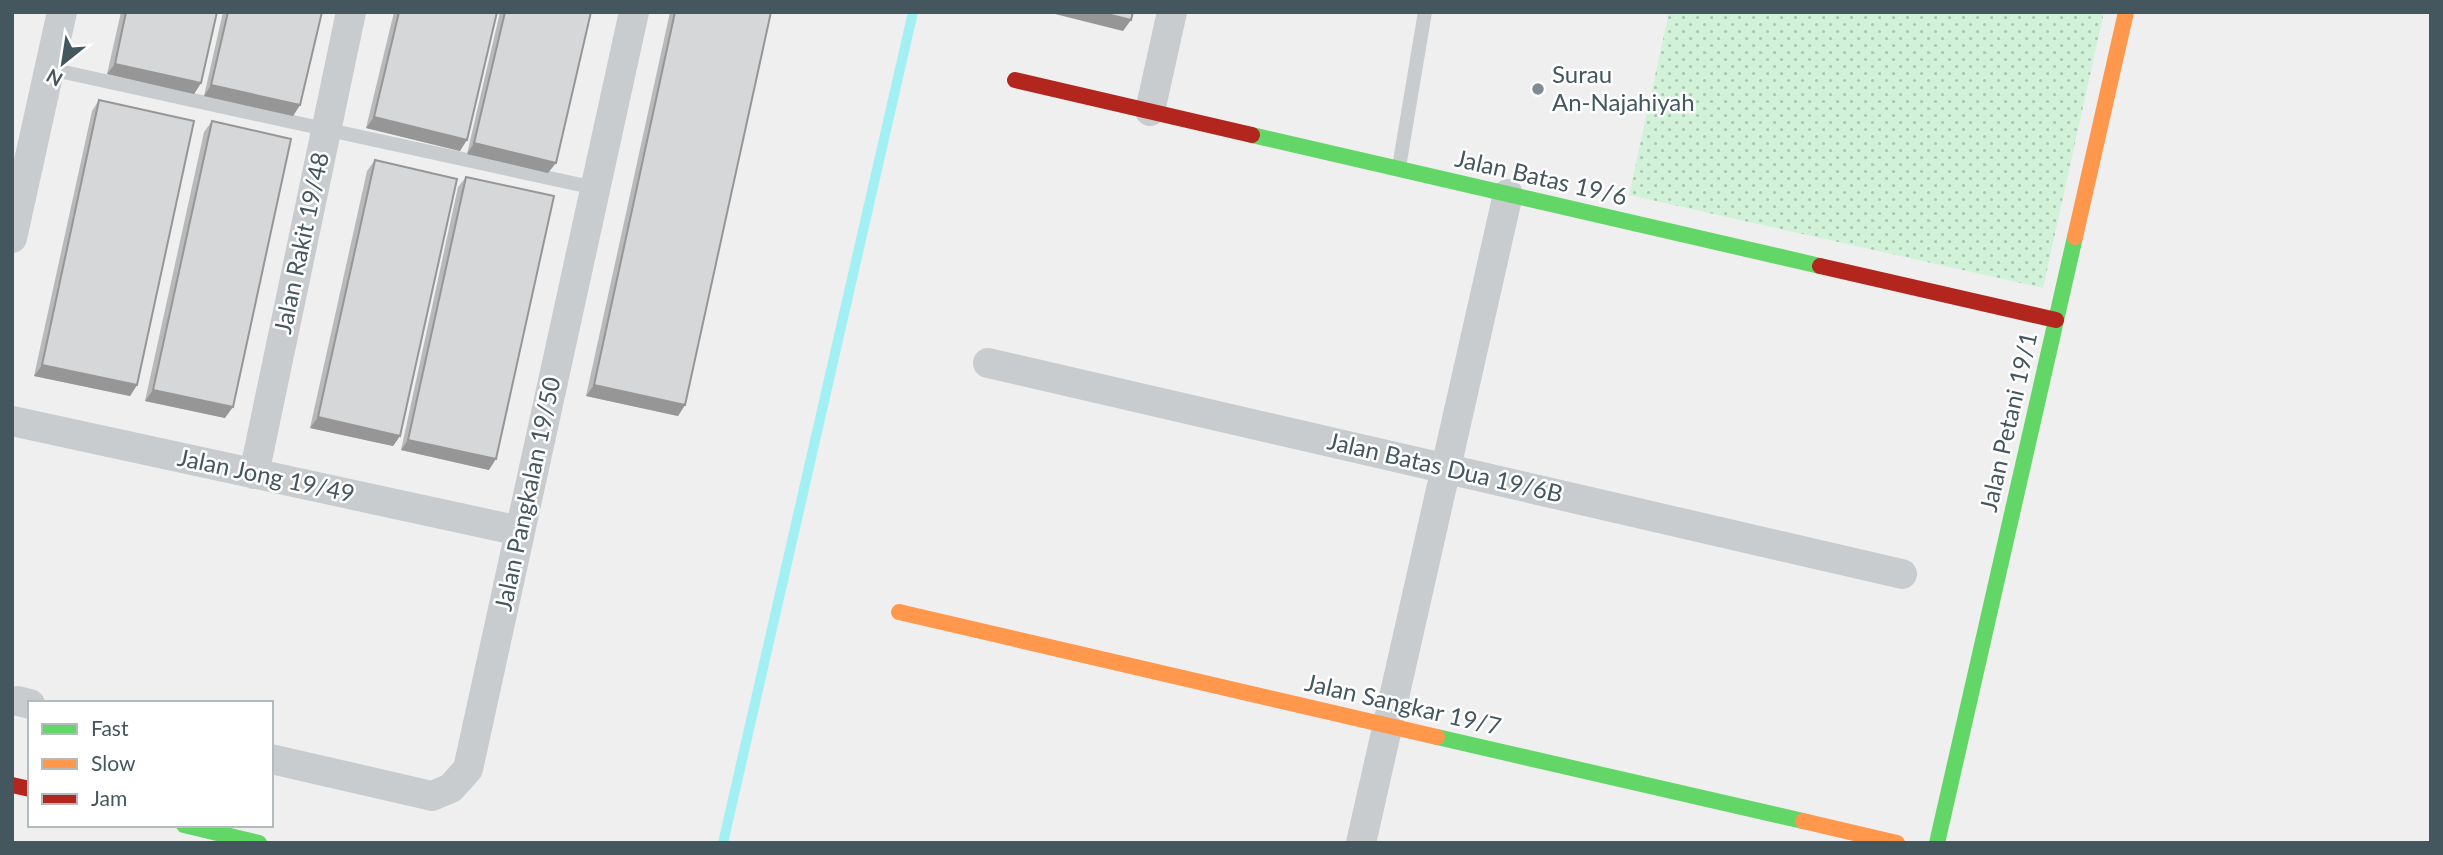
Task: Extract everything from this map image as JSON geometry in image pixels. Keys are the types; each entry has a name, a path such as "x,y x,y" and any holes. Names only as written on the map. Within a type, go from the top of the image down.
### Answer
{"street":[{"path":"12,238 62,12"},
{"name":"Jalan Rakit 19/48","path":"254,474 351,12"},
{"name":"Jalan Pangkalan 19/50","path":"273,759 432,796 451,788 468,769 634,12"},
{"path":"1150,111 1172,12"},
{"name":"Jalan Petani 19/1","path":"1937,843 2126,12"},
{"name":"Jalan Batas 19/6","path":"1015,80 2056,320"},
{"path":"1361,843 1508,194"},
{"name":"Jalan Batas Dua 19/6B","path":"988,363 1902,574"},
{"name":"Jalan Jong 19/49","path":"12,421 520,531"},
{"name":"Jalan Sangkar 19/7","path":"899,612 1897,843"},
{"path":"192,827 259,843"}],"lane":[{"path":"1399,168 1425,12"},
{"path":"50,69 595,188"}],"green space":[{"path":"1669,12 2104,12 2043,288 1629,195"}],"building":[{"path":"126,12 217,12 201,83 115,64"},
{"path":"228,12 322,12 300,105 211,85"},
{"path":"399,12 497,12 467,140 374,117"},
{"path":"505,12 591,12 556,163 474,143"},
{"path":"675,12 771,12 685,405 594,385"},
{"path":"1099,12 1133,12 1131,20"},
{"path":"99,100 194,121 137,385 42,365"},
{"path":"212,121 291,139 233,407 153,390"},
{"path":"375,160 457,179 400,436 318,417"},
{"path":"466,177 554,196 496,459 408,440"}],"waterway":[{"path":"723,843 913,12"}],"traffic: fast":[{"path":"1252,135 1820,266"},
{"path":"1937,843 2075,237"},
{"path":"1437,737 1803,821"},
{"path":"192,827 259,843"}],"traffic: slow":[{"path":"2075,237 2126,12"},
{"path":"899,612 1437,737"},
{"path":"1803,821 1897,843"}],"traffic: jam":[{"path":"1015,80 1252,135"},
{"path":"1820,266 2056,320"},
{"path":"12,785 28,789"}],"place":[{"name":"Surau An-Najahiyah","path":"1538,89"}]}
